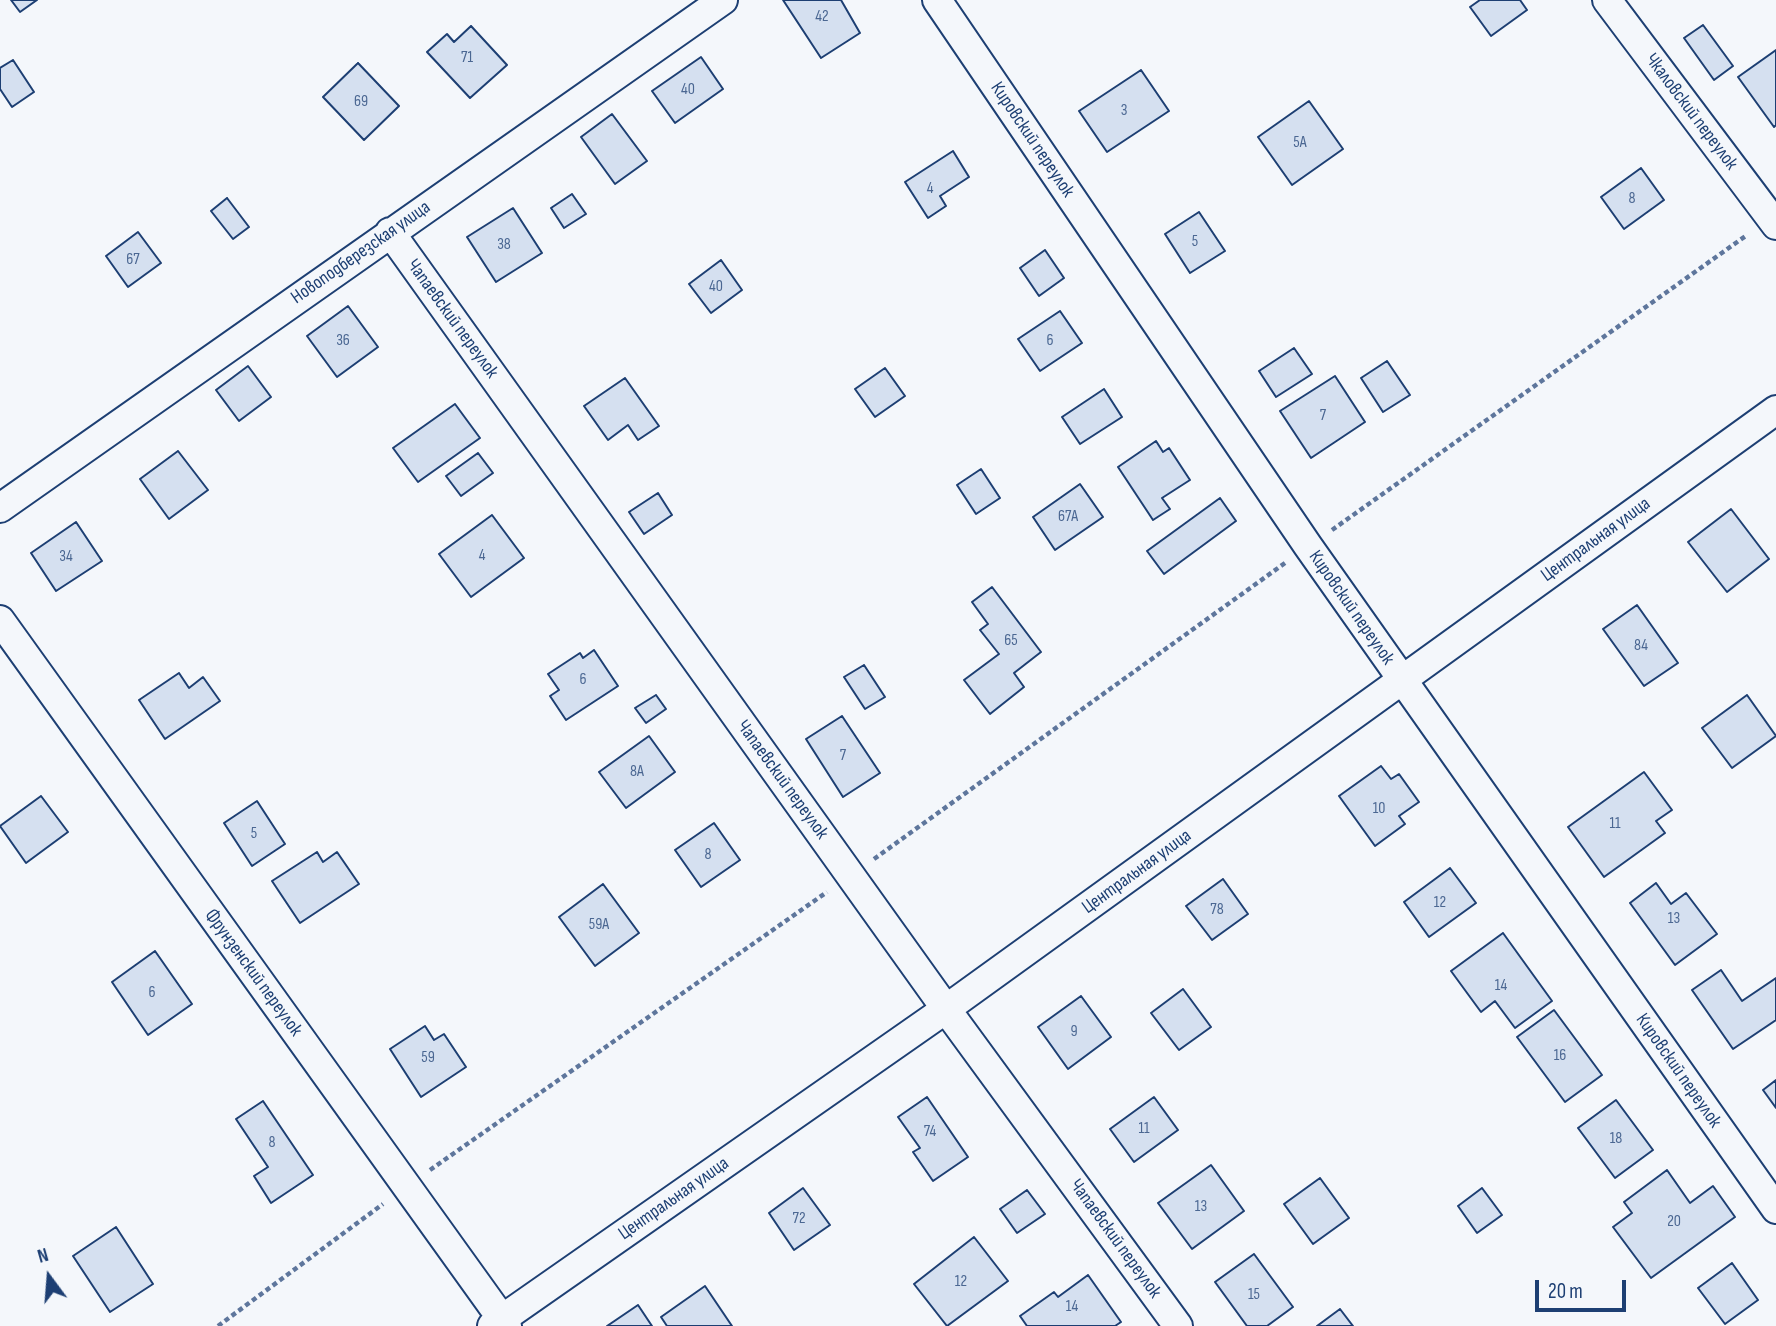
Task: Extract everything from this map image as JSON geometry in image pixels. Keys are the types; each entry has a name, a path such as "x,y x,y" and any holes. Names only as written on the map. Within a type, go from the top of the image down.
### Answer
{"street":[{"name":"Новоподберезская улица","path":"0,508 723,0"},
{"name":"Кировский переулок","path":"937,0 1308,546 1776,1209"},
{"name":"Чкаловский переулок","path":"1606,0 1774,219"},
{"name":"Чапаевский переулок","path":"390,232 850,876 1178,1326"},
{"name":"Центральная улица","path":"500,1324 946,1009 1776,410"},
{"name":"Фрунзенский переулок","path":"0,620 407,1187 500,1324"}],"path":[{"path":"218,1326 407,1187 850,876 1308,546 1774,219"}],"building":[{"path":"11,0 37,0 20,12"},
{"path":"783,0 841,0 860,33 821,58"},
{"path":"1480,0 1520,0 1527,10 1491,36 1470,7"},
{"path":"1703,25 1733,66 1714,80 1684,38"},
{"path":"471,26 507,65 470,98 427,52 447,34 454,42"},
{"path":"1776,50 1776,125 1774,127 1738,77"},
{"path":"701,57 723,89 675,123 652,91"},
{"path":"13,60 34,92 12,107 0,89 0,68"},
{"path":"358,63 399,106 364,140 323,97"},
{"path":"1141,70 1169,111 1107,152 1079,111"},
{"path":"1309,101 1343,149 1292,185 1258,137"},
{"path":"612,114 647,161 615,184 581,137"},
{"path":"953,151 969,177 940,196 946,206 928,218 905,182"},
{"path":"1641,168 1664,200 1624,229 1601,197"},
{"path":"572,194 586,214 564,228 551,208"},
{"path":"227,198 249,227 233,239 211,211"},
{"path":"513,208 542,253 496,282 467,237"},
{"path":"1199,212 1225,251 1190,273 1165,234"},
{"path":"138,232 161,263 128,287 106,256"},
{"path":"1045,250 1064,278 1039,296 1020,268"},
{"path":"721,260 742,290 711,313 689,284"},
{"path":"348,306 378,347 337,377 307,336"},
{"path":"1060,311 1082,343 1040,371 1018,339"},
{"path":"1294,348 1312,374 1276,397 1259,371"},
{"path":"1387,361 1410,395 1383,412 1361,378"},
{"path":"248,366 271,397 239,421 216,390"},
{"path":"885,368 905,396 875,417 855,389"},
{"path":"1335,376 1365,422 1311,458 1280,411"},
{"path":"625,378 659,426 638,440 628,425 608,440 584,406"},
{"path":"1104,389 1122,417 1080,444 1062,417"},
{"path":"455,404 480,438 418,482 393,448"},
{"path":"1156,441 1163,452 1169,448 1190,480 1162,498 1170,509 1153,520 1118,467"},
{"path":"178,451 208,490 169,519 140,479"},
{"path":"478,453 493,473 461,496 446,476"},
{"path":"981,469 1000,498 976,514 957,485"},
{"path":"1080,484 1103,517 1055,550 1033,517"},
{"path":"658,493 672,515 644,534 629,512"},
{"path":"1220,498 1236,521 1164,574 1147,551"},
{"path":"1731,509 1769,559 1727,592 1688,542"},
{"path":"492,515 524,558 471,597 439,554"},
{"path":"76,522 102,561 56,591 31,553"},
{"path":"992,587 1041,652 1014,673 1024,687 990,714 964,680 999,654 980,630 988,624 972,602"},
{"path":"1637,605 1678,663 1644,686 1603,629"},
{"path":"594,650 618,686 566,720 550,696 559,690 548,674 580,653 583,658"},
{"path":"864,665 885,697 865,709 844,677"},
{"path":"179,673 189,688 203,677 220,701 165,739 139,700"},
{"path":"656,695 666,709 646,723 635,708"},
{"path":"1747,695 1776,736 1732,768 1702,728"},
{"path":"842,716 880,773 843,797 806,739"},
{"path":"649,736 675,772 626,808 599,772"},
{"path":"1381,766 1391,779 1399,774 1419,802 1399,816 1405,824 1375,846 1339,796"},
{"path":"1644,772 1672,810 1656,821 1665,833 1604,877 1568,827"},
{"path":"41,796 68,832 26,863 0,826"},
{"path":"257,801 285,844 252,866 224,823"},
{"path":"714,823 740,860 701,887 675,850"},
{"path":"317,852 323,862 337,852 359,884 300,923 272,881"},
{"path":"1450,868 1476,903 1429,937 1404,902"},
{"path":"1223,879 1248,914 1212,940 1186,906"},
{"path":"1656,883 1671,904 1686,893 1717,934 1675,965 1630,903"},
{"path":"603,884 639,933 595,966 559,917"},
{"path":"1503,933 1552,1001 1515,1028 1495,1001 1481,1012 1451,971"},
{"path":"155,951 192,1004 148,1035 112,982"},
{"path":"1721,970 1742,1001 1776,978 1776,1020 1733,1049 1692,990"},
{"path":"1183,989 1211,1027 1179,1050 1151,1013"},
{"path":"1081,996 1111,1037 1068,1069 1038,1027"},
{"path":"1554,1010 1602,1075 1565,1102 1517,1037"},
{"path":"425,1026 434,1040 444,1034 466,1067 421,1097 390,1049"},
{"path":"1776,1080 1776,1108 1763,1090"},
{"path":"927,1097 968,1157 933,1181 913,1152 920,1148 898,1117"},
{"path":"1154,1097 1178,1130 1134,1162 1110,1129"},
{"path":"1616,1100 1653,1150 1615,1178 1578,1128"},
{"path":"263,1101 313,1175 271,1203 254,1176 268,1167 236,1119"},
{"path":"1211,1165 1244,1211 1192,1249 1158,1203"},
{"path":"1667,1170 1690,1203 1713,1186 1735,1217 1651,1278 1613,1227 1632,1213 1624,1202"},
{"path":"1320,1178 1349,1218 1313,1244 1284,1204"},
{"path":"803,1188 830,1225 794,1250 769,1213"},
{"path":"1482,1188 1502,1215 1477,1233 1458,1206"},
{"path":"1027,1190 1045,1214 1017,1233 1000,1209"},
{"path":"116,1227 153,1284 110,1312 73,1256"},
{"path":"974,1237 1008,1281 947,1326 914,1284"},
{"path":"1254,1254 1293,1307 1267,1326 1247,1326 1215,1282"},
{"path":"1732,1263 1758,1300 1725,1324 1698,1288"},
{"path":"1088,1275 1121,1322 1115,1326 1027,1326 1020,1316 1054,1292 1058,1297"},
{"path":"705,1286 732,1326 667,1326 661,1317"},
{"path":"638,1305 652,1326 607,1326"},
{"path":"1340,1309 1353,1326 1317,1326"}]}
